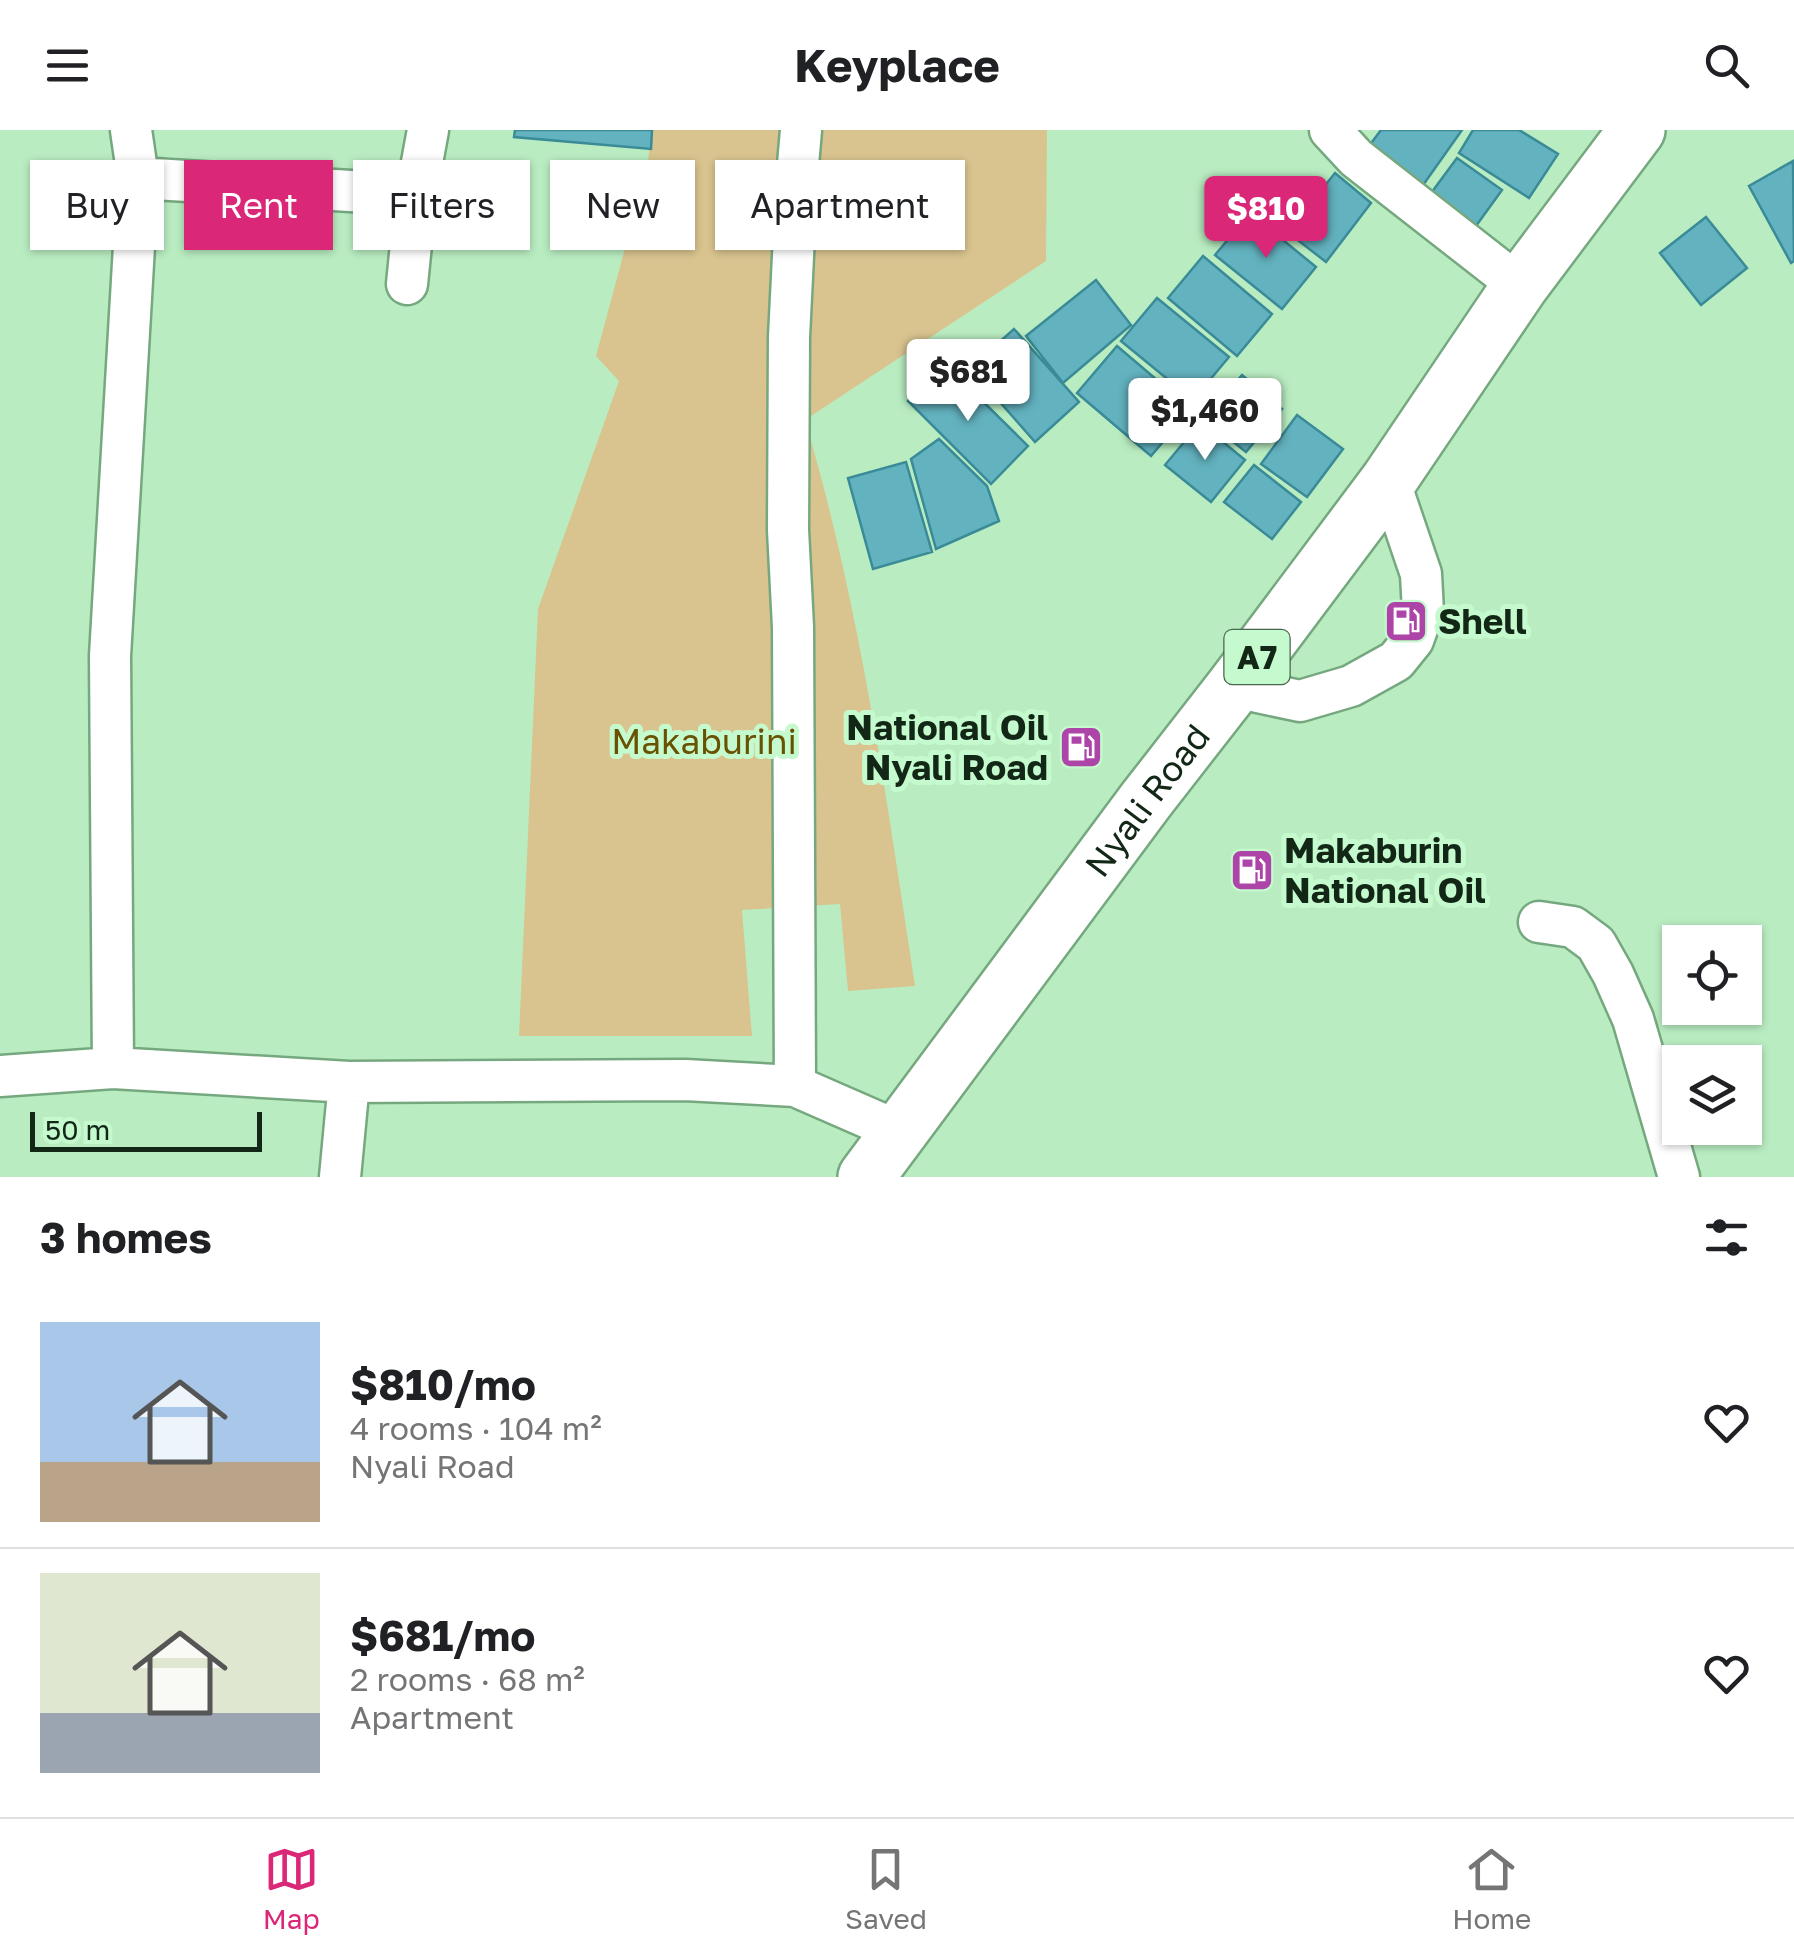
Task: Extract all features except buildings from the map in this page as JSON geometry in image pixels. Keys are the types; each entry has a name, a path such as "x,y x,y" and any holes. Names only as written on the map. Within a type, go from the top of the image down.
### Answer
{"highway":[{"name":"Nyali Road","path":"866,1177 1389,480 1520,286 1636,130"}],"street":[{"path":"131,130 135,160"},
{"path":"422,160 428,130"},
{"path":"795,1086 789,338 801,130"},
{"path":"1330,130 1356,158 1520,286"},
{"path":"164,180 353,191"},
{"path":"113,1068 110,656 134,250"},
{"path":"407,284 410,250"},
{"path":"1234,687 1300,701 1351,686 1396,662 1413,640 1423,612 1421,574 1389,480"},
{"path":"1540,922 1573,927 1596,944 1613,974 1633,1019 1680,1177"},
{"path":"0,1076 113,1068 349,1082 685,1080 795,1086 898,1132"},
{"path":"340,1177 349,1082"}],"green space":[{"name":"Makaburini","path":"651,130 1047,130 1046,261 805,420 856,630 915,986 848,991 840,904 742,910 752,1036 519,1036 538,609 619,381 596,356 625,250 695,250 695,160 648,160"}],"place":[{"name":"Shell","path":"1406,621"},
{"name":"National Oil Nyali Road","path":"1081,747"},
{"name":"Makaburin National Oil","path":"1252,870"}]}
